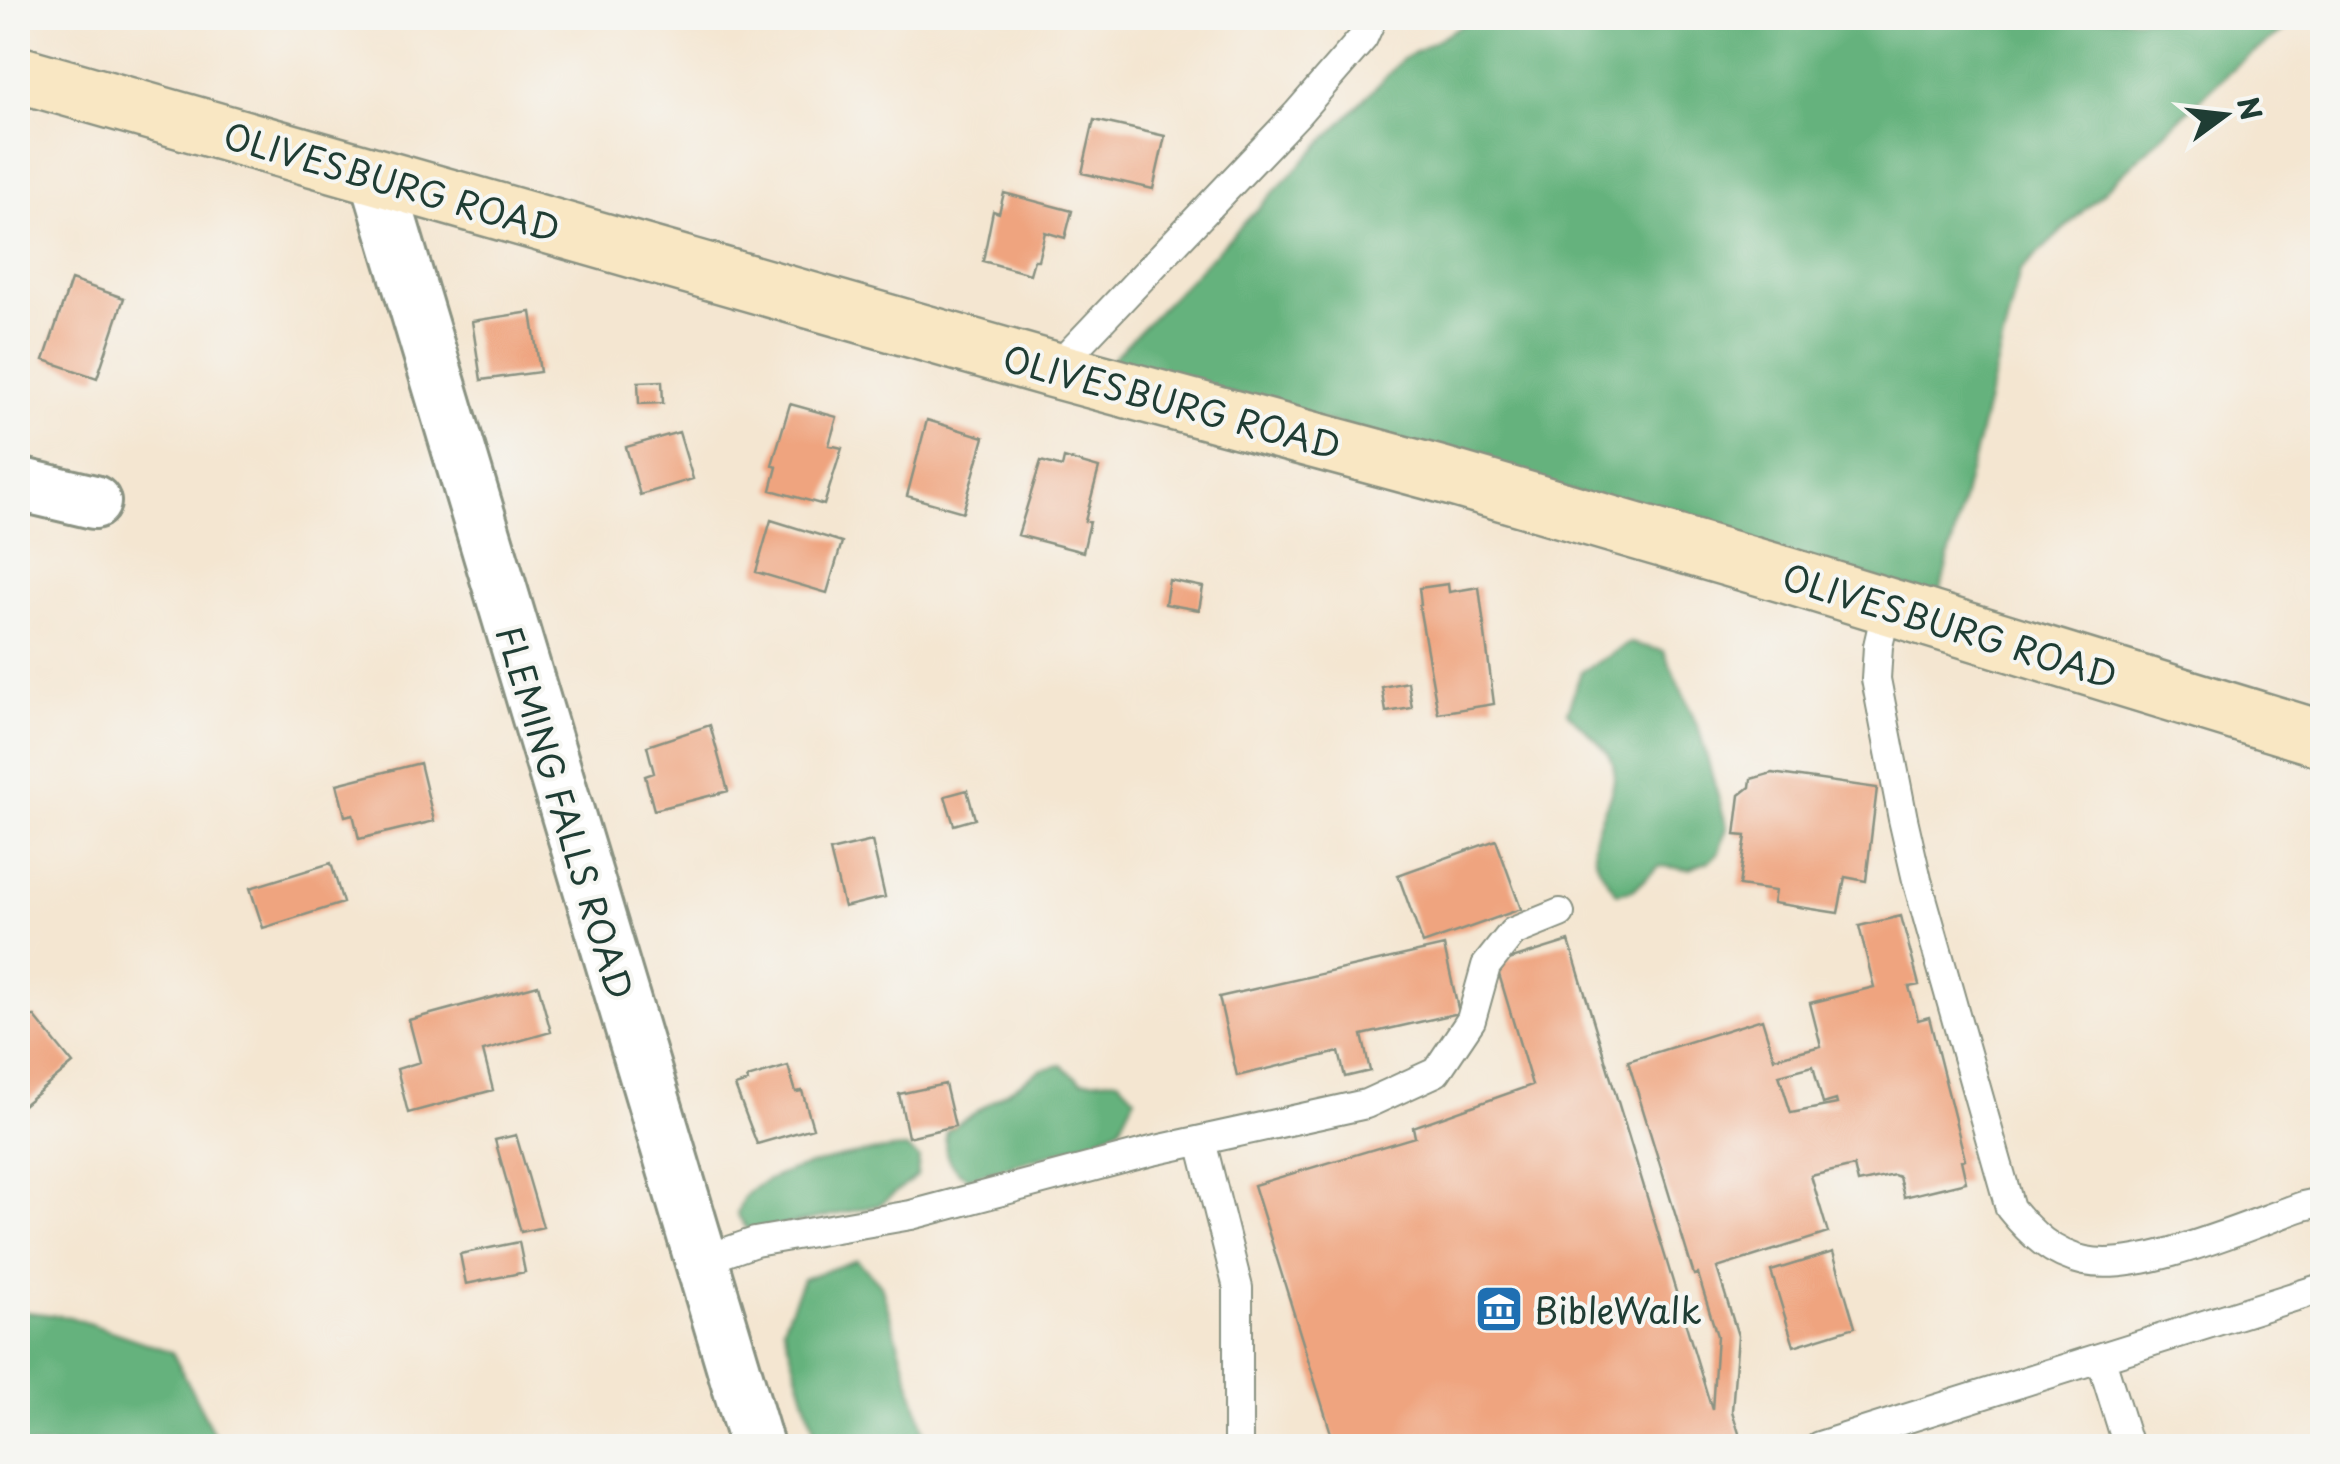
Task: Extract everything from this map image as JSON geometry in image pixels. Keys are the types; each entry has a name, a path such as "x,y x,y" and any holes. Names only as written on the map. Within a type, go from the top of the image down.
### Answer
{"main road":[{"name":"OLIVESBURG ROAD","path":"18,74 1054,370 1438,474 2322,738"}],"street":[{"name":"FLEMING FALLS ROAD","path":"377,177 758,1446"},
{"path":"18,484 94,502"}],"lane":[{"path":"1054,370 1297,114 1363,38 1372,18"},
{"path":"1888,607 1878,646 1876,679 1916,880 2010,1208 2042,1242 2064,1254 2088,1262 2117,1262 2188,1246 2322,1202"},
{"path":"702,1261 756,1242 910,1215 1201,1141 1366,1104 1436,1072 1471,1020 1486,966 1513,932 1560,912"},
{"path":"1201,1141 1238,1288 1238,1446"},
{"path":"1818,1446 2322,1288"},
{"path":"2101,1359 2128,1446"}],"green space":[{"path":"1474,18 2302,18 2236,65 2020,271 1939,597 1111,360 1403,59"},
{"path":"1630,643 1664,651 1699,730 1727,828 1719,852 1710,861 1689,869 1659,866 1633,890 1617,893 1601,870 1594,850 1596,833 1612,791 1611,758 1567,712 1581,672"},
{"path":"1061,1065 1081,1081 1118,1079 1135,1097 1120,1127 1089,1143 968,1178 956,1169 946,1153 947,1131 1040,1070"},
{"path":"906,1148 919,1158 917,1176 879,1205 750,1233 737,1214 743,1199 772,1178 844,1157"},
{"path":"857,1260 881,1285 929,1446 819,1446 783,1326 803,1279"},
{"path":"18,1311 70,1317 172,1352 220,1446 18,1446"}],"building":[{"path":"1094,120 1165,136 1153,189 1082,173"},
{"path":"1004,193 1072,211 1065,238 1045,232 1030,274 983,261 993,211 999,213"},
{"path":"71,280 124,298 97,378 44,360"},
{"path":"531,312 540,372 481,380 472,321"},
{"path":"662,381 663,403 639,404 638,382"},
{"path":"790,404 837,417 829,445 842,448 824,505 771,490 777,467 772,465"},
{"path":"927,420 984,437 963,512 907,496"},
{"path":"679,432 693,479 640,495 626,447"},
{"path":"1064,458 1099,468 1085,521 1090,522 1083,552 1018,535 1041,461 1062,467"},
{"path":"771,520 842,542 827,593 756,572"},
{"path":"1169,580 1203,587 1199,610 1165,604"},
{"path":"1448,584 1449,592 1479,587 1494,704 1438,713 1419,588"},
{"path":"1408,682 1412,708 1386,712 1382,687"},
{"path":"710,725 728,791 654,810 645,776 654,773 647,746"},
{"path":"420,763 434,821 359,839 353,814 345,816 337,784"},
{"path":"1772,773 1877,788 1866,881 1845,877 1838,913 1773,903 1775,891 1739,886 1746,836 1735,835 1740,795 1750,787 1751,779"},
{"path":"967,790 975,819 954,825 945,796"},
{"path":"1496,840 1521,909 1423,944 1398,875"},
{"path":"872,841 885,897 844,907 830,851"},
{"path":"331,863 343,903 263,928 250,888"},
{"path":"1901,916 1919,985 1909,987 1918,1020 1929,1017 1965,1159 1961,1160 1966,1182 1904,1197 1899,1177 1894,1175 1858,1183 1854,1166 1811,1176 1828,1233 1717,1268 1738,1336 1732,1411 1743,1446 1335,1446 1254,1185 1415,1137 1413,1127 1532,1085 1496,964 1569,941 1712,1410 1717,1336 1698,1274 1694,1275 1628,1061 1762,1019 1774,1058 1821,1046 1810,1003 1874,987 1859,926","holes":["1813,1066 1823,1104 1836,1100 1837,1104 1791,1113 1779,1075"]},
{"path":"1444,946 1459,1013 1362,1035 1370,1071 1345,1077 1339,1052 1237,1076 1219,997"},
{"path":"538,985 551,1032 483,1051 493,1090 408,1113 397,1069 420,1062 409,1020"},
{"path":"34,1016 73,1064 18,1109 18,1030"},
{"path":"788,1066 796,1092 802,1091 813,1128 757,1144 735,1086 748,1082 747,1078"},
{"path":"945,1084 955,1126 908,1137 899,1094"},
{"path":"516,1135 543,1227 521,1232 495,1140"},
{"path":"519,1242 525,1272 466,1284 460,1254"},
{"path":"1833,1252 1855,1327 1794,1346 1771,1271"}],"place":[{"name":"BibleWalk","path":"1499,1309"}]}
